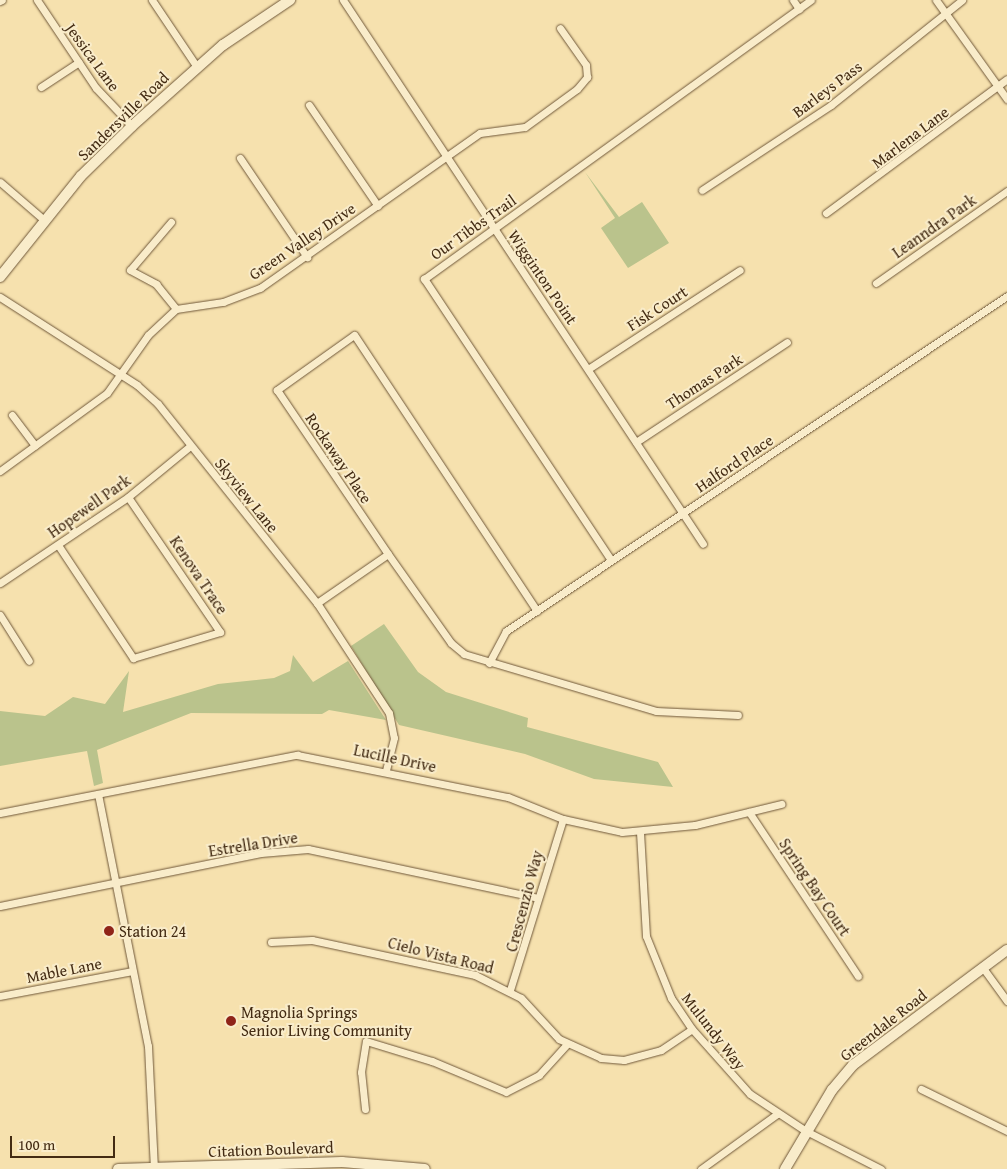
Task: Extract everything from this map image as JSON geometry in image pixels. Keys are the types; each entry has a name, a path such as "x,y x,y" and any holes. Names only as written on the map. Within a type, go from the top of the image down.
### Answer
{"street":[{"name":"Jessica Lane","path":"37,0 79,62 132,126"},
{"path":"152,0 197,67"},
{"name":"Sandersville Road","path":"0,277 44,220 132,126 197,67 290,0"},
{"name":"Wigginton Point","path":"343,0 703,544"},
{"path":"793,0 799,9"},
{"name":"Our Tibbs Trail","path":"611,560 424,279 811,0"},
{"path":"936,0 1007,99"},
{"name":"Barleys Pass","path":"702,190 832,105 962,0"},
{"name":"Green Valley Drive","path":"176,309 252,292 307,258 480,133 526,127 587,77 586,66 560,28"},
{"path":"41,87 79,62"},
{"name":"Marlena Lane","path":"826,213 1007,79"},
{"path":"309,105 378,206"},
{"path":"240,158 307,258"},
{"path":"0,182 44,220"},
{"name":"Leanndra Park","path":"876,284 1007,191"},
{"path":"0,471 107,393 123,376 148,335 176,309 156,284 130,270 171,222"},
{"name":"Fisk Court","path":"588,369 740,270"},
{"name":"Halford Place","path":"488,663 506,631 611,560 684,514 1007,296"},
{"name":"Skyview Lane","path":"0,297 123,376 158,404 317,603 389,713 394,738 386,770"},
{"name":"Rockaway Place","path":"537,611 354,335 277,390 451,643 488,663 656,711 738,715"},
{"name":"Thomas Park","path":"636,442 787,342"},
{"path":"12,415 35,445"},
{"name":"Hopewell Park","path":"0,583 128,497 190,446"},
{"name":"Kenova Trace","path":"58,545 133,658 220,632 128,497"},
{"path":"317,603 388,554"},
{"path":"0,614 30,661"},
{"name":"Lucille Drive","path":"0,813 297,755 386,770 508,797 562,819 640,832 781,804"},
{"path":"98,794 117,882 132,971 148,1046 154,1168"},
{"name":"Spring Bay Court","path":"748,812 858,976"},
{"name":"Crescenzio Way","path":"510,990 562,819"},
{"name":"Mulundy Way","path":"640,832 646,936 671,998 692,1029 738,1084 777,1114 864,1166 881,1169"},
{"name":"Estrella Drive","path":"0,906 261,853 308,849 538,898"},
{"name":"Cielo Vista Road","path":"271,942 312,940 475,975 510,990 567,1044 601,1058 624,1060 660,1050 692,1029"},
{"name":"Greendale Road","path":"785,1169 806,1131 854,1065 1007,950"},
{"path":"983,968 1007,1000"},
{"name":"Mable Lane","path":"0,996 132,971"},
{"path":"365,1109 361,1072 366,1041 432,1061 506,1092 539,1075 567,1044"},
{"path":"921,1089 1007,1131"},
{"path":"700,1169 777,1114"},
{"name":"Citation Boulevard","path":"118,1169 342,1162 425,1169"}],"green space":[{"path":"585,172 619,217 642,202 669,243 628,268 601,228 615,218"},
{"path":"384,624 418,672 446,692 528,718 527,727 658,762 673,787 594,779 525,754 399,725 351,646"},
{"path":"293,655 313,682 348,661 386,720 329,710 322,714 191,713 97,750 103,783 94,786 87,751 0,766 0,711 45,716 73,697 105,704 129,671 123,712 218,684 274,678 290,671"}],"place":[{"name":"Station 24","path":"109,931"},
{"name":"Magnolia Springs Senior Living Community","path":"231,1021"}]}
